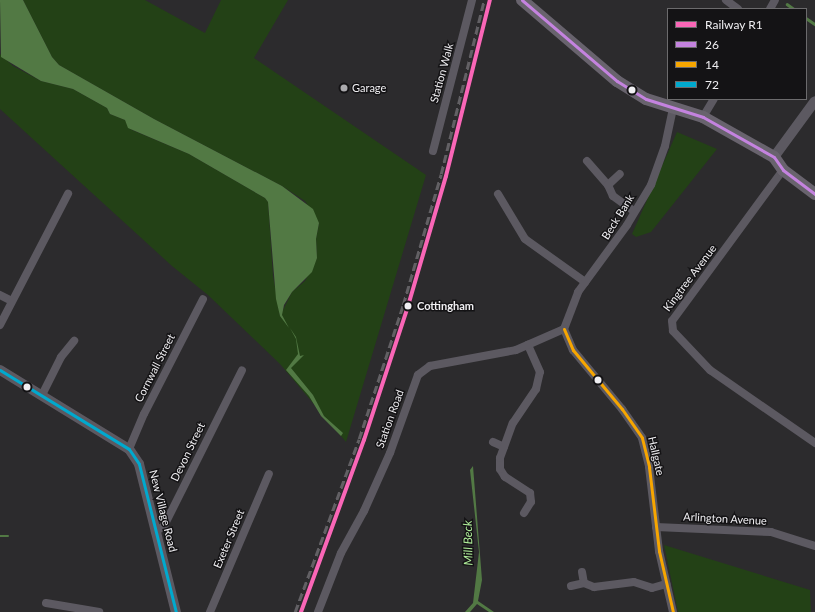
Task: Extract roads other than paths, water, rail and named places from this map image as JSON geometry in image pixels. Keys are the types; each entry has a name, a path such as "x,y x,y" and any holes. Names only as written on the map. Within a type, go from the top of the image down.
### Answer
{"main road":[{"path":"522,0 617,81 646,99 673,109 703,117 774,157 784,170 815,194"}],"street":[{"name":"Station Walk","path":"433,151 472,0"},
{"path":"726,0 737,8"},
{"path":"703,117 713,100"},
{"path":"774,157 815,101"},
{"name":"Beck Bank","path":"564,328 570,308 585,282 651,184 665,146 673,109"},
{"path":"587,161 608,185 613,196 634,211"},
{"name":"Kingtree Avenue","path":"784,170 672,321 673,331 710,370 815,443"},
{"path":"608,185 620,174"},
{"path":"0,325 69,194"},
{"path":"498,194 525,239 585,282"},
{"path":"0,295 12,301"},
{"name":"Cornwall Street","path":"129,449 144,414 203,299"},
{"name":"Station Road","path":"318,612 341,554 364,511 390,453 418,375 430,366 528,345 564,328"},
{"name":"Hallgate","path":"564,328 573,350 618,403 642,438 649,467 656,527 666,584 673,612"},
{"path":"42,395 60,357 74,341"},
{"path":"524,513 531,502 530,493 505,477 500,468 504,447 513,423 536,389 540,372 528,345"},
{"name":"New Village Road","path":"0,370 129,449 139,464 176,612"},
{"name":"Devon Street","path":"155,532 164,526 234,377 242,370"},
{"path":"493,442 504,447"},
{"name":"Exeter Street","path":"210,612 269,474"},
{"name":"Arlington Avenue","path":"656,527 771,532 815,546"},
{"path":"582,572 584,583"},
{"path":"571,586 584,583 594,587 634,582 652,588 666,584"},
{"path":"46,603 99,612"}],"waterway":[{"path":"787,4 793,8"},
{"path":"807,19 815,24"},
{"path":"0,536 8,536"}],"railway":[{"path":"295,612 359,439 403,305 441,174 484,0"}],"rail line":[{"name":"R1","path":"301,612 364,440 408,306 446,176 490,0"}],"place":[{"name":"Garage","path":"344,88"},
{"name":"Cottingham","path":"408,306"}],"water label":[{"name":"Mill Beck","path":"468,543"}]}
